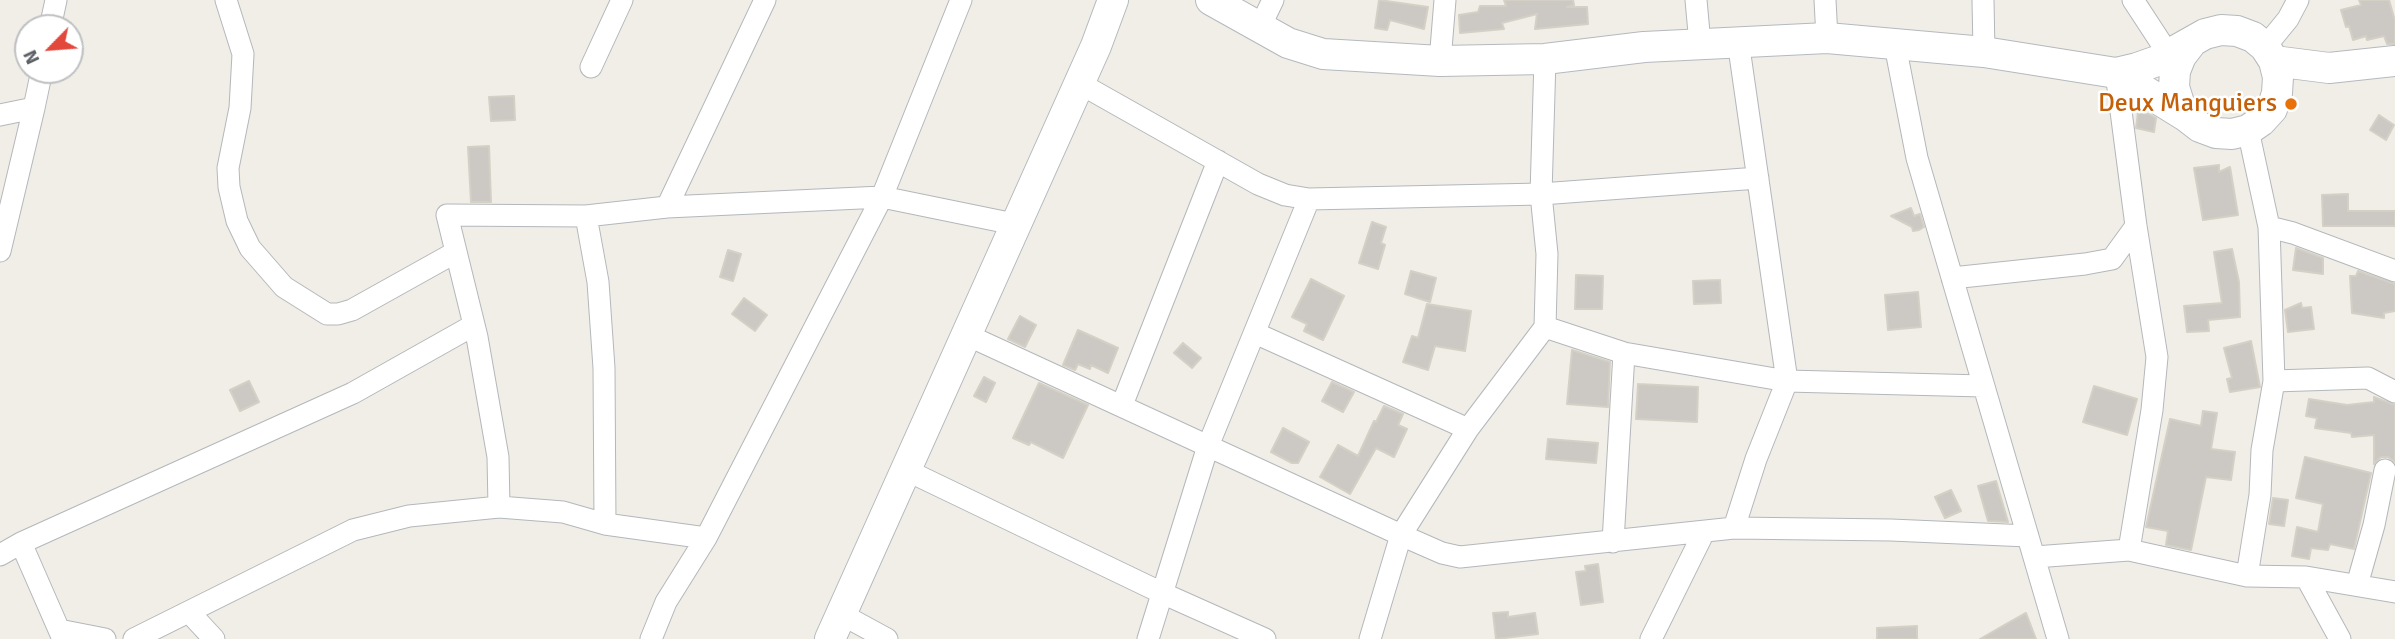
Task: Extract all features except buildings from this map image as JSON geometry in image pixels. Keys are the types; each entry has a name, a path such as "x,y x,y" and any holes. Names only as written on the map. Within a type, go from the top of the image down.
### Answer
{"main road":[{"path":"836,627 1014,224 1096,46 1113,0"},
{"path":"1211,0 1288,43 1323,54 1440,61 1545,58 1644,47 1827,38 1984,52 2116,73 2137,68 2180,49 2205,34 2221,30 2237,31 2253,37 2270,54 2278,77 2277,93 2272,109 2248,130 2232,134 2216,133 2200,127 2116,73"},
{"path":"2180,49 2174,87 2187,117"},
{"path":"2270,54 2329,68 2395,61"},
{"path":"2277,93 2329,68"}],"street":[{"path":"226,0 243,54 240,108 228,168 229,187 237,221 250,248 284,288 327,314 338,314 352,310 456,252"},
{"path":"591,67 622,0"},
{"path":"667,207 765,0"},
{"path":"651,639 666,603 706,538 882,197 961,0"},
{"path":"1260,27 1273,0"},
{"path":"1440,61 1445,0"},
{"path":"1696,0 1700,44"},
{"path":"1825,0 1827,38"},
{"path":"1983,0 1984,52"},
{"path":"2133,0 2180,49"},
{"path":"2270,54 2298,0"},
{"path":"1734,528 1756,459 1787,381 1738,41"},
{"path":"1895,45 1917,158 2059,639"},
{"path":"1370,639 1401,536 1468,429 1545,327 1546,254 1541,194 1545,58"},
{"path":"2116,73 2157,357 2152,410 2129,551"},
{"path":"1079,83 1258,184 1310,200 1541,194 1758,178"},
{"path":"0,251 39,84"},
{"path":"0,115 34,108"},
{"path":"2247,576 2260,495 2262,450 2274,381 2269,227 2248,130"},
{"path":"1122,405 1218,161"},
{"path":"499,507 498,457 474,325 447,215 586,216 667,207 882,197 1014,224"},
{"path":"1148,639 1208,446 1310,200"},
{"path":"586,216 598,282 604,368 605,524"},
{"path":"1952,278 2112,259 2136,226"},
{"path":"2269,227 2293,233 2395,271"},
{"path":"0,555 21,543 353,393 474,325"},
{"path":"1545,327 1624,353 1787,381 1983,386"},
{"path":"1255,333 1468,429"},
{"path":"967,335 1401,536 1460,558 1734,528 1891,530 2028,536"},
{"path":"1613,542 1624,353"},
{"path":"2274,381 2368,378 2395,392"},
{"path":"906,470 1162,593 1265,639"},
{"path":"2357,585 2374,525 2385,470"},
{"path":"134,639 354,530 409,516 499,507 563,512 605,524 706,538"},
{"path":"1651,639 1704,532"},
{"path":"21,543 61,635 105,639"},
{"path":"2035,557 2129,551 2247,576 2306,577 2395,592"},
{"path":"2306,577 2340,639"},
{"path":"189,612 214,639"},
{"path":"836,627 887,639"}],"place":[{"name":"Deux Manguiers","path":"2291,104"}]}
